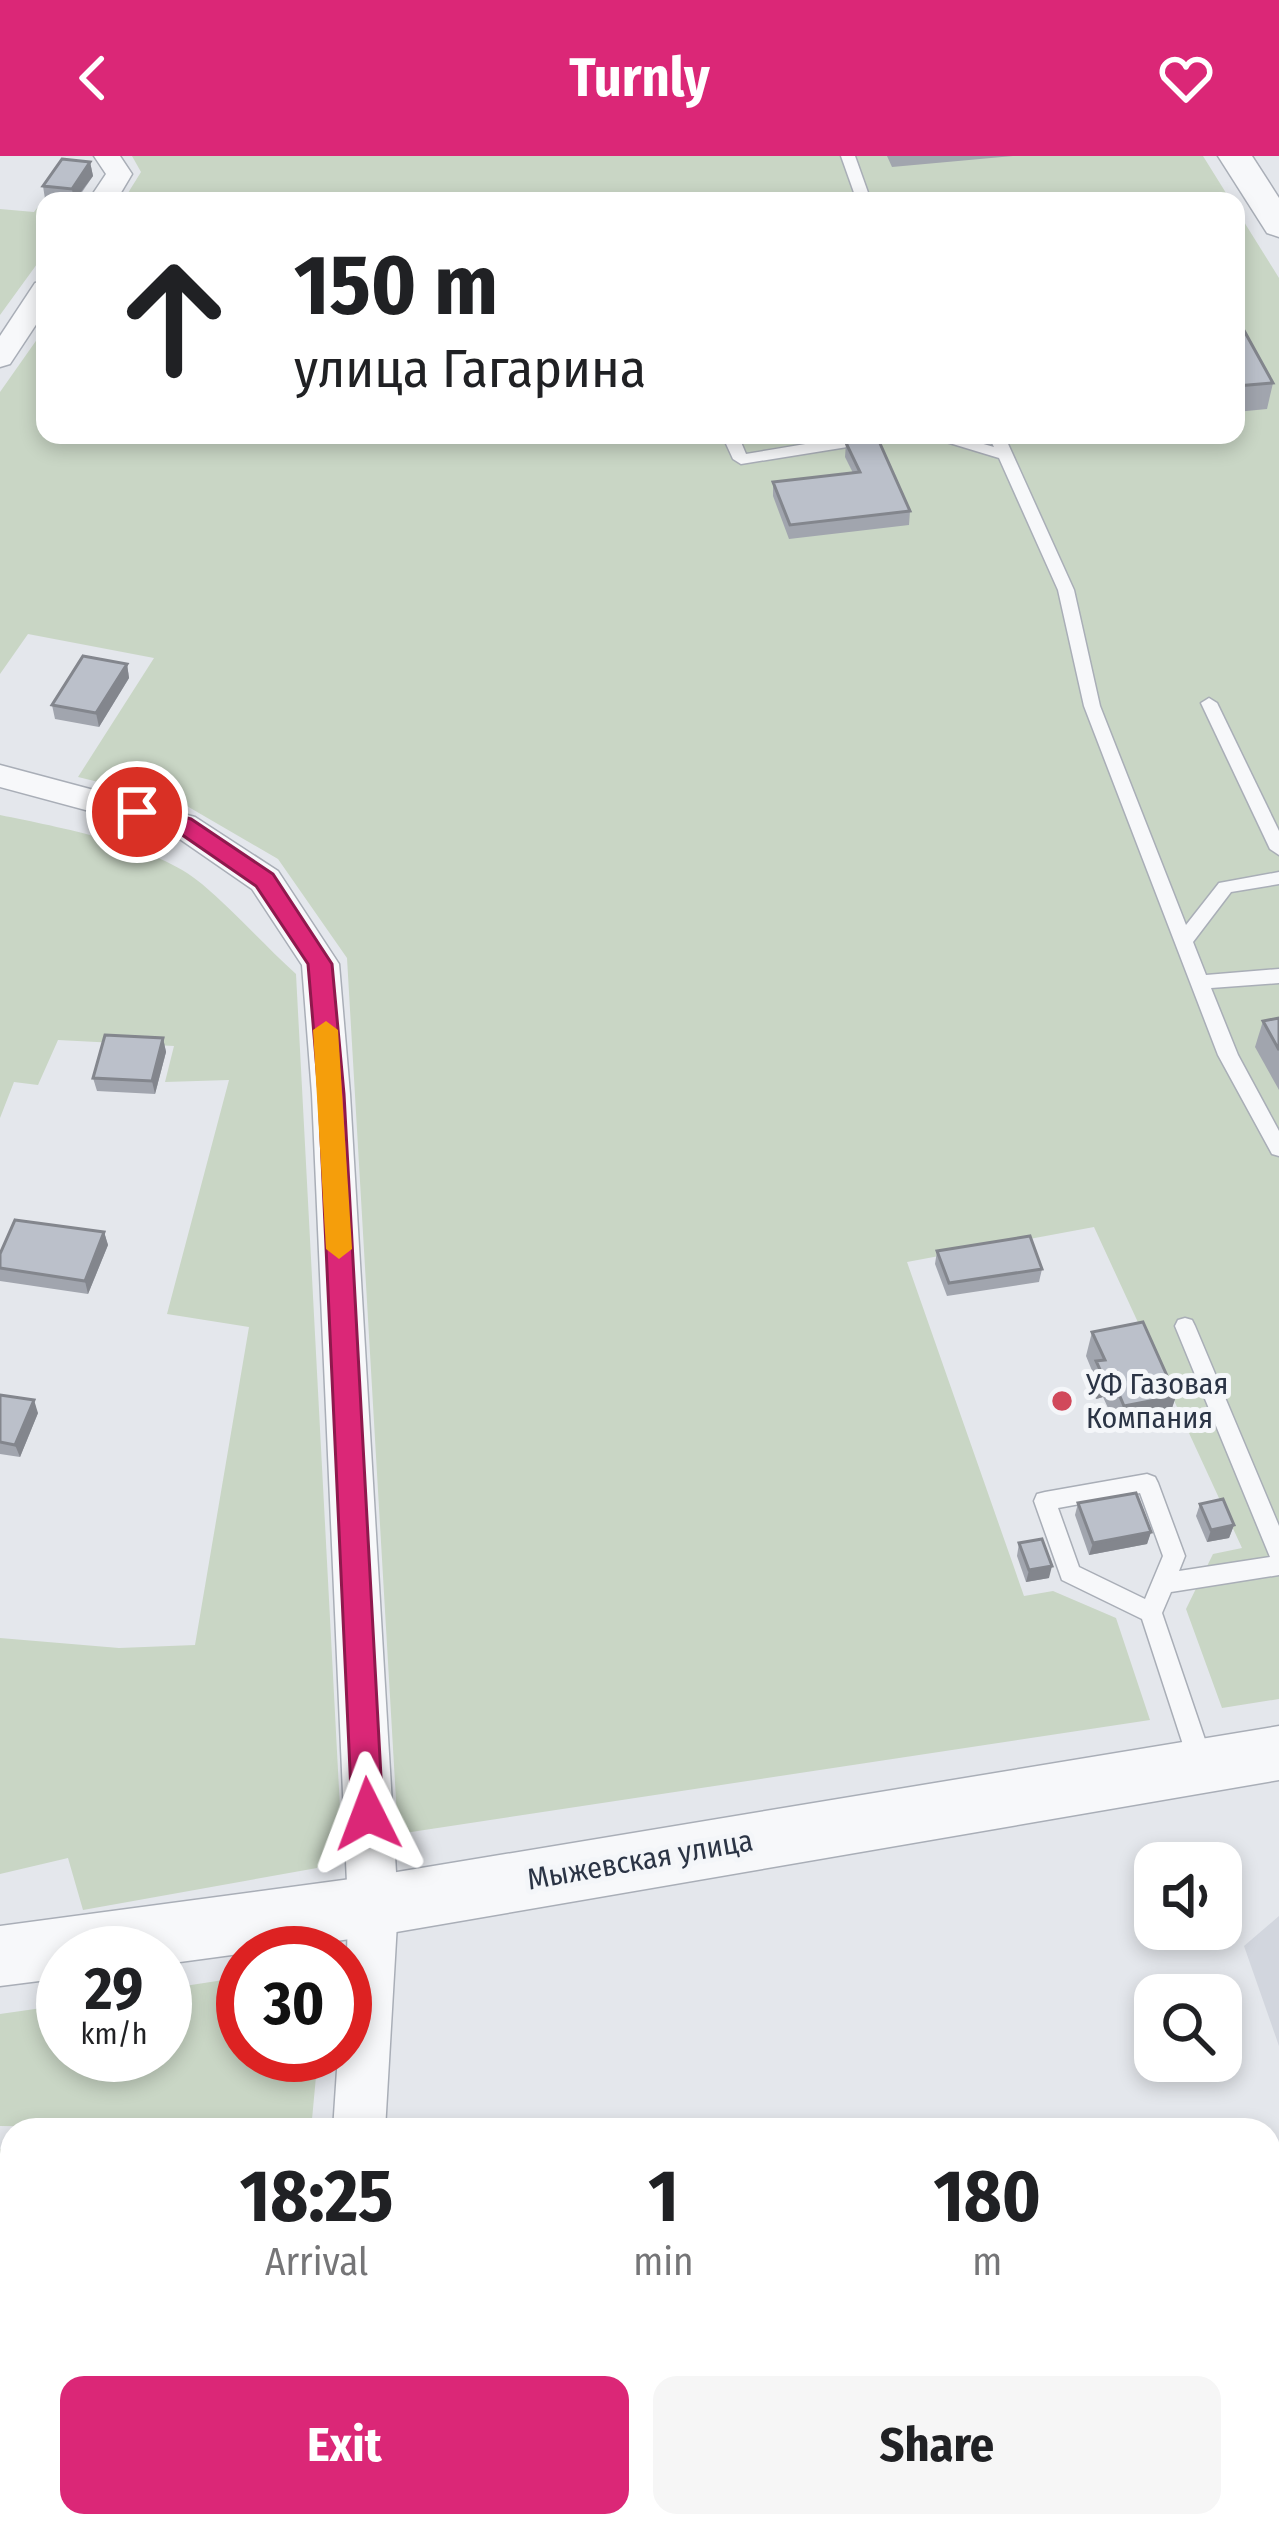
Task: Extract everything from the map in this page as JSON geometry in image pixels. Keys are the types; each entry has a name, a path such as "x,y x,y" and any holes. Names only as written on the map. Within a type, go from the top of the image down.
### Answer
{"street":[{"path":"1235,156 1279,226"},
{"path":"0,358 36,303"},
{"path":"0,776 183,825 265,880 320,964 331,1094 373,1906 360,2118"},
{"name":"Мыжевская улица","path":"0,1956 373,1906 1279,1753"}],"lane":[{"path":"848,156 861,192"},
{"path":"734,444 741,458 833,444"},
{"path":"998,444 1066,590 1092,706 1228,1055 1279,1149"},
{"path":"1209,703 1279,849"},
{"path":"1184,941 1225,887 1279,878"},
{"path":"1199,982 1279,976"},
{"path":"1186,1326 1279,1553"},
{"path":"1151,1613 1070,1573 1045,1501 1147,1483 1174,1556 1151,1613 1201,1764"},
{"path":"1164,1583 1279,1565"}],"shaded area":[{"path":"1279,1916 1279,2046 1244,1946"}],"green space":[{"path":"132,156 1203,156 1225,192 129,192 141,172"},
{"path":"0,209 34,212 36,265 0,315"},
{"path":"1245,223 1279,278 1279,1699 1222,1708 1186,1609 1213,1554 1242,1548 1094,1227 907,1262 1024,1596 1053,1591 1116,1618 1150,1720 398,1834 347,958 278,859 180,802 78,777 154,658 28,634 0,674 0,392 36,341 36,444 1245,444"},
{"path":"0,815 106,839 183,870 296,974 341,1827 317,1868 83,1910 68,1858 0,1874 0,1638 119,1648 195,1645 249,1327 167,1314 229,1080 165,1082 174,1046 58,1040 38,1085 14,1082 0,1118"},
{"path":"216,1981 216,2082 315,2082 312,2118 0,2118 0,2014 36,2009 36,2082 192,2082 192,1985"}],"building":[{"path":"62,159 90,162 72,189 43,186"},
{"path":"1245,332 1273,383 1245,385"},
{"path":"846,444 880,444 910,511 790,525 773,482 860,472"},
{"path":"83,656 127,664 96,713 52,705"},
{"path":"1279,1018 1279,1050 1263,1021"},
{"path":"105,1035 163,1038 152,1081 93,1078"},
{"path":"15,1220 104,1232 85,1281 0,1268 0,1254"},
{"path":"1030,1236 1042,1269 949,1283 937,1251"},
{"path":"1143,1322 1176,1396 1124,1406 1110,1373 1102,1374 1096,1361 1105,1360 1092,1332"},
{"path":"0,1395 34,1400 15,1445 0,1442"},
{"path":"1136,1493 1151,1532 1093,1543 1078,1503"},
{"path":"1223,1499 1234,1525 1211,1530 1200,1504"},
{"path":"1042,1539 1052,1566 1029,1570 1019,1543"}],"slow traffic":[{"path":"326,1030 339,1249"}],"place":[{"name":"УФ Газовая Компания","path":"1062,1401"}],"route":[{"path":"137,812 183,825 265,880 320,964 331,1094 368,1814"}]}
